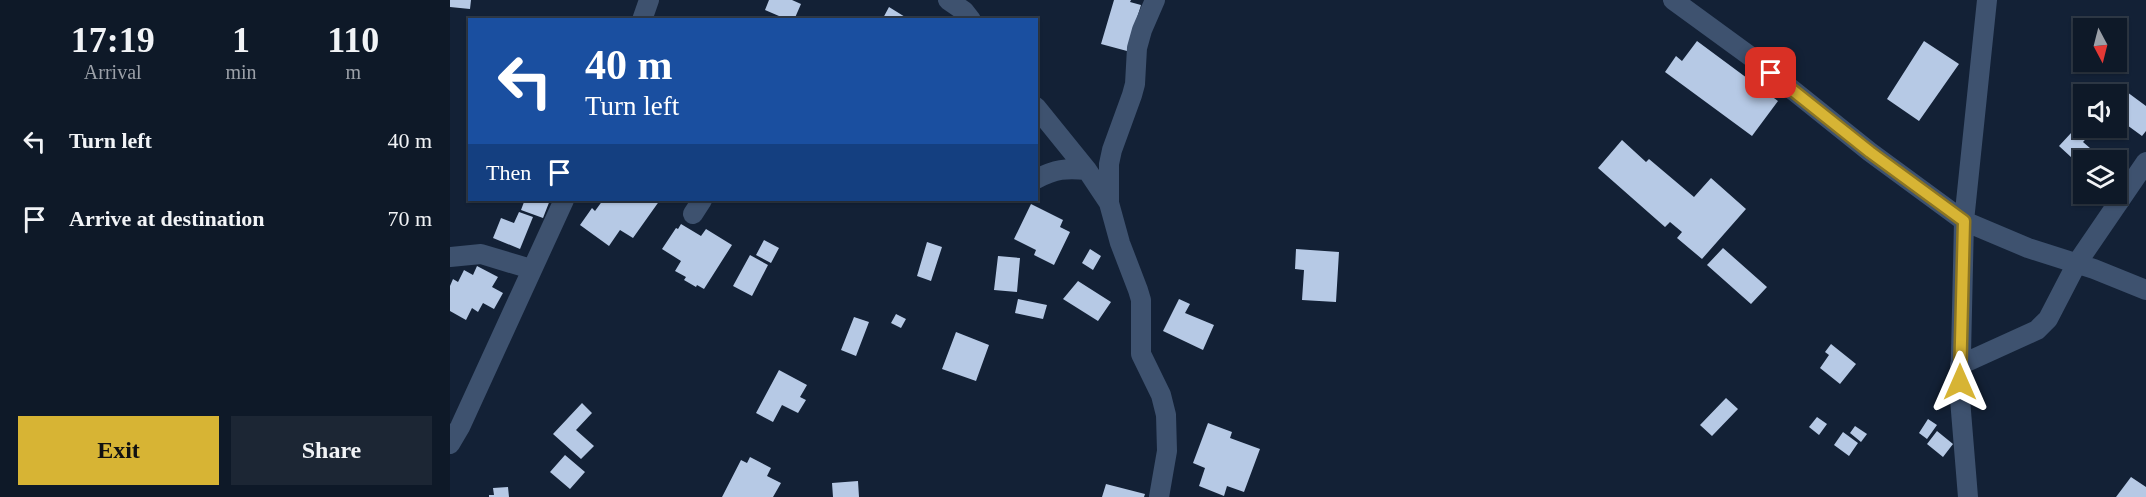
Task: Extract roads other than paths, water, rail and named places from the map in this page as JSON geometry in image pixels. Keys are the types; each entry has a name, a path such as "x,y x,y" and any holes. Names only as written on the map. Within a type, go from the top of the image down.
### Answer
{"street":[{"path":"643,18 649,0"},
{"path":"948,0 964,10 970,18"},
{"path":"1155,0 1142,30 1137,48 1135,84 1112,150 1109,164 1109,203 1120,243 1141,300 1141,354 1161,395 1166,415 1167,451 1159,497"},
{"path":"1673,0 1754,59 1870,152 1964,221 2028,248 2126,280 2146,291"},
{"path":"1968,497 1960,399 1964,221 1987,0"},
{"path":"1038,109 1087,170 1109,203"},
{"path":"1960,365 2037,330 2048,319 2077,263 2146,162"},
{"path":"1038,178 1060,169 1087,170"},
{"path":"450,444 460,427 564,201"},
{"path":"450,257 481,254 531,269"}]}
